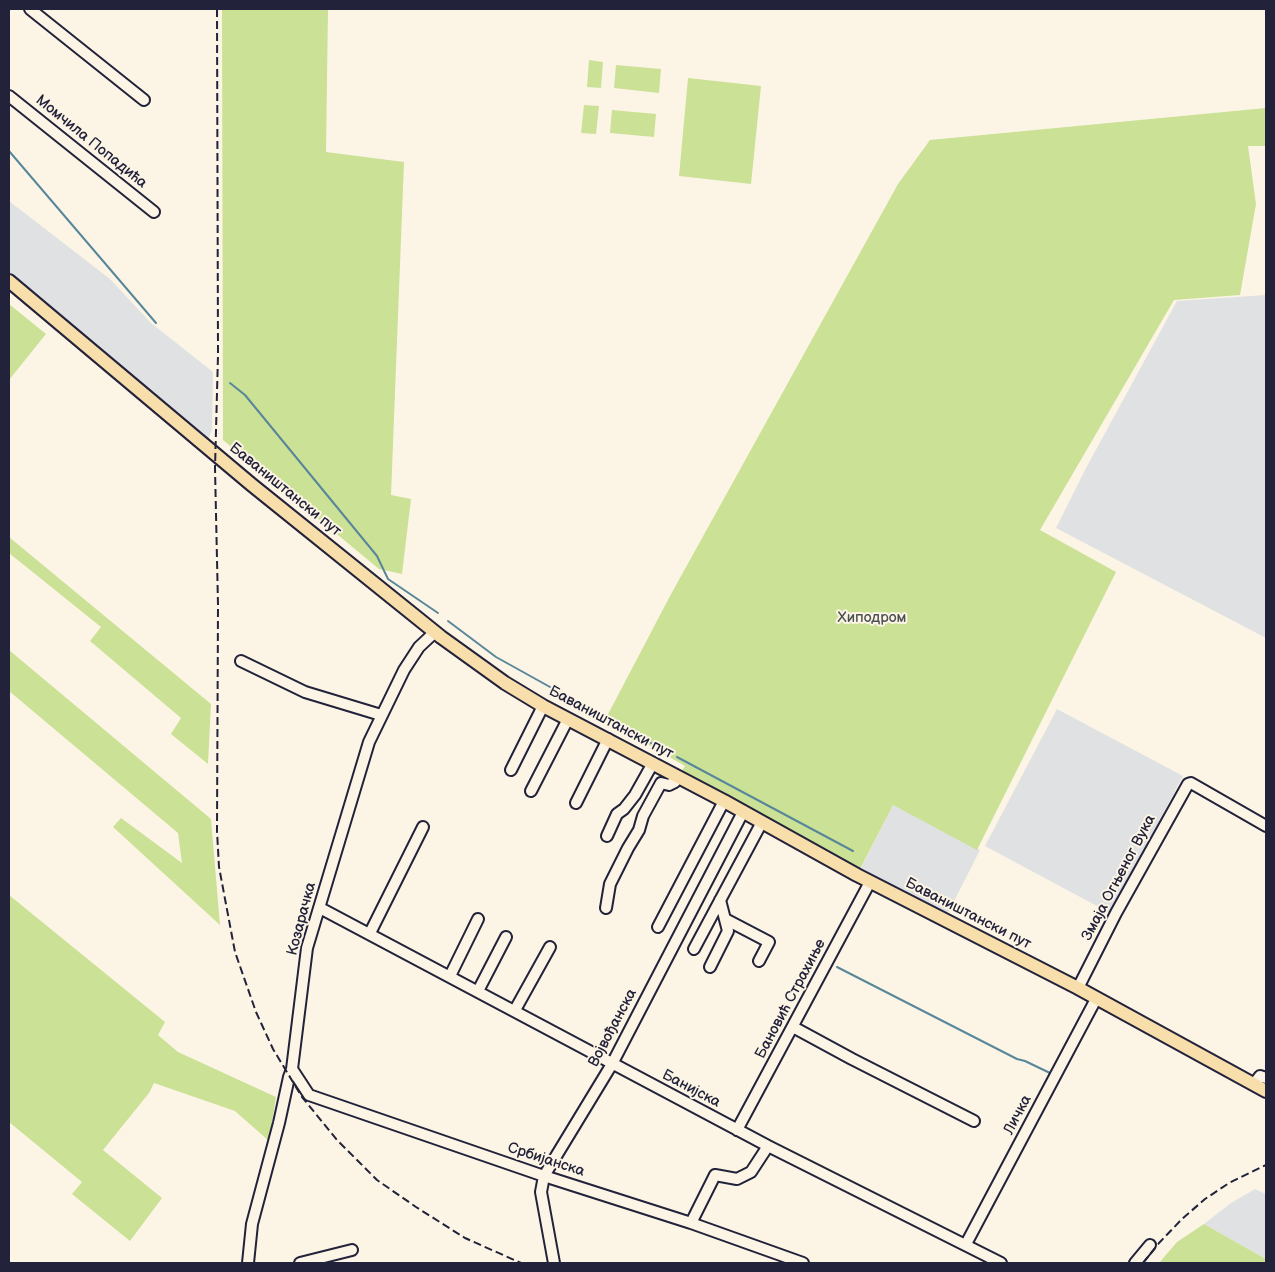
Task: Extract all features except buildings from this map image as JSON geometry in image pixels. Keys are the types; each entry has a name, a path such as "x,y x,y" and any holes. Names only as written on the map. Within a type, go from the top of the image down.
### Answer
{"main road":[{"name":"Баваништански пут","path":"9,281 252,485 435,632 505,683 543,706 724,801 870,882 1078,988 1266,1091"}],"street":[{"path":"30,9 144,100"},
{"name":"Момчила Попадића","path":"9,96 154,212"},
{"name":"Козарачка","path":"248,1263 252,1224 279,1122 288,1077 292,1069 307,948 369,742 404,670 419,648 435,632"},
{"path":"241,661 305,692 381,715"},
{"path":"511,770 543,706"},
{"path":"531,791 568,719"},
{"path":"576,803 608,739"},
{"path":"606,836 617,814 635,795 653,763"},
{"path":"606,908 610,884 639,830 643,816 661,783 669,785 675,782 678,777"},
{"name":"Змаја Огњеног Вука","path":"1078,988 1116,913 1188,784 1266,826"},
{"path":"658,927 724,801"},
{"name":"Војвођанска","path":"554,1263 541,1192 544,1176 612,1064 743,812"},
{"path":"694,949 762,822"},
{"path":"370,933 423,827"},
{"name":"Бановић Страхиње","path":"737,1130 870,882"},
{"path":"710,967 728,931 720,900"},
{"name":"Банијска","path":"320,908 515,1010 737,1130 1001,1263"},
{"path":"450,976 478,919"},
{"path":"726,919 769,942 759,960"},
{"path":"478,991 506,937"},
{"path":"515,1010 550,948"},
{"name":"Личка","path":"966,1244 1096,999"},
{"path":"793,1027 852,1060 974,1121"},
{"name":"Србијанска","path":"292,1069 309,1095 803,1263"},
{"path":"1254,1084 1260,1076 1266,1078"},
{"path":"690,1223 715,1175 737,1179 751,1172 768,1146"},
{"path":"1135,1263 1150,1245"},
{"path":"300,1263 352,1250"}],"shaded area":[{"path":"9,201 110,279 151,323 213,372 212,430 208,440 9,272"},
{"path":"1266,295 1266,638 1056,528 1086,468 1177,301"},
{"path":"1057,709 1183,776 1110,913 985,846"},
{"path":"893,805 980,850 946,917 860,870"},
{"path":"1255,1189 1266,1194 1266,1259 1204,1224 1231,1203"}],"green space":[{"path":"222,9 328,9 326,152 404,162 391,495 411,499 402,574 379,569 223,440"},
{"path":"589,60 603,62 601,88 587,87"},
{"path":"616,65 661,69 659,93 614,88"},
{"path":"688,78 761,86 751,184 679,176"},
{"path":"584,105 599,106 596,134 581,133"},
{"name":"Хиподром","path":"1266,108 1266,146 1248,146 1256,204 1240,295 1174,300 1040,530 1116,572 977,850 893,805 857,875 678,777 685,766 605,720 670,596 898,184 930,140"},
{"path":"612,110 656,114 654,137 610,133"},
{"path":"9,304 46,334 9,380"},
{"path":"9,537 211,704 208,764 171,734 181,718 90,641 101,627 9,553"},
{"path":"9,650 211,819 220,925 113,827 121,818 182,863 178,833 9,691"},
{"path":"9,895 165,1022 158,1035 178,1052 276,1097 269,1141 235,1111 154,1083 149,1093 103,1150 162,1198 130,1241 72,1194 82,1182 9,1122"},
{"path":"1204,1224 1266,1259 1266,1263 1159,1263 1177,1242"}],"waterway":[{"path":"9,151 156,323"},
{"path":"230,383 245,395 377,556 388,579 438,613"},
{"path":"448,621 496,657 667,752"},
{"path":"677,757 853,851"},
{"path":"837,967 1017,1059 1050,1073"}],"railway":[{"path":"217,9 218,355 215,468 218,605 217,831 219,867 235,952 256,1012 273,1049 302,1097 337,1140 377,1180 416,1207 465,1238 521,1263"},
{"path":"1143,1263 1182,1219 1205,1199 1229,1183 1266,1165"}]}
